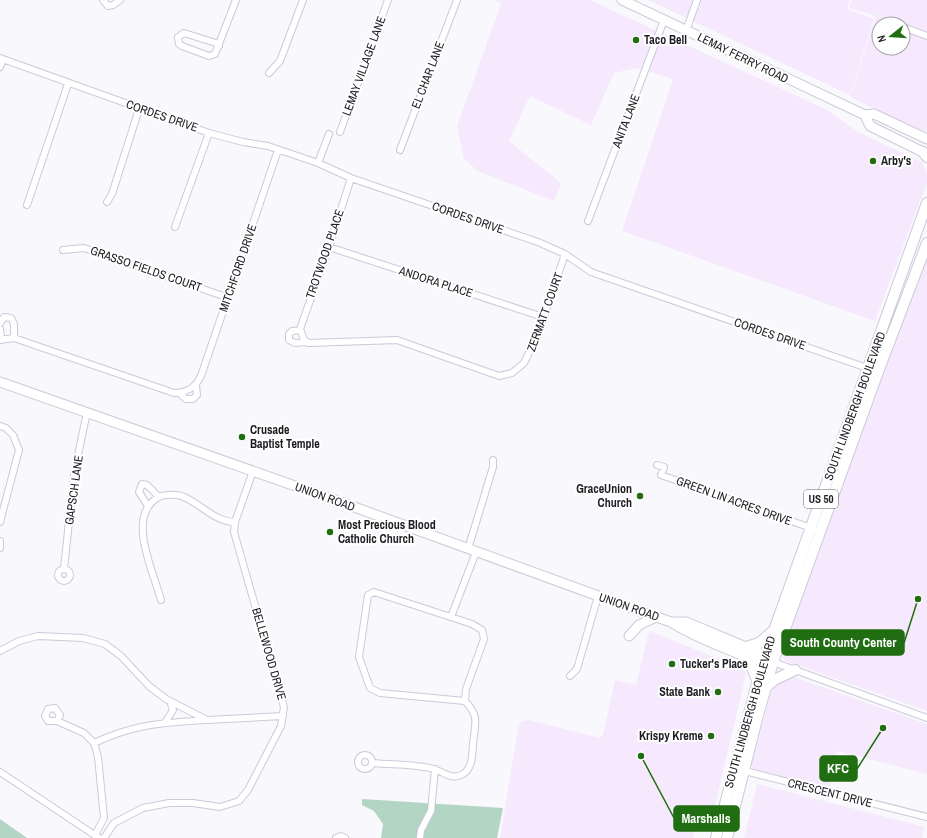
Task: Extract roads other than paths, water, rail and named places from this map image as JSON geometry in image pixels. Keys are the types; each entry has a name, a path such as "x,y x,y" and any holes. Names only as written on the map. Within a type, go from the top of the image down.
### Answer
{"main road":[{"name":"LEMAY FERRY ROAD","path":"622,0 865,115 874,114 927,139"},
{"name":"LEMAY FERRY ROAD","path":"865,115 870,126 926,155"},
{"name":"SOUTH LINDBERGH BOULEVARD","path":"716,838 757,680 767,659 873,370 927,203"},
{"name":"SOUTH LINDBERGH BOULEVARD","path":"873,370 927,243"},
{"name":"UNION ROAD","path":"0,382 253,471 671,622 683,630 767,659"},
{"name":"SOUTH LINDBERGH BOULEVARD","path":"727,838 765,688 767,659 773,630 815,530"},
{"path":"629,636 639,625 656,617"},
{"path":"757,680 753,667 743,650 760,643 773,630"},
{"path":"765,688 774,680 795,670"}],"street":[{"path":"103,0 108,6 113,5 120,0"},
{"path":"219,46 216,43 184,33 178,37 179,44 182,46 209,56 215,54 219,46 236,0"},
{"path":"269,72 280,61 303,0"},
{"name":"LEMAY VILLAGE LANE","path":"340,132 388,0"},
{"name":"EL CHAR LANE","path":"400,150 457,0"},
{"path":"686,31 697,0"},
{"name":"ANITA LANE","path":"588,221 664,20"},
{"path":"911,30 927,36"},
{"path":"0,67 1,58"},
{"name":"CORDES DRIVE","path":"1,58 68,84 209,133 243,142 268,146 318,162 351,178 538,242 565,254 591,272 873,370"},
{"path":"27,205 68,84"},
{"path":"107,202 112,194 139,108"},
{"path":"175,227 209,133"},
{"path":"318,162 329,134"},
{"name":"MITCHFORD DRIVE","path":"0,329 1,339 14,338 163,390 179,393 186,399 193,399 196,395 196,385 201,376 229,298 278,150"},
{"name":"TROTWOOD PLACE","path":"304,339 295,343 289,340 289,334 292,331 300,330 351,178"},
{"name":"ANDORA PLACE","path":"329,247 544,317"},
{"name":"GRASSO FIELDS COURT","path":"63,250 84,248 229,298"},
{"name":"ZERMATT COURT","path":"304,339 397,340 499,376 512,373 524,363 533,347 565,254"},
{"path":"0,323 4,317 11,318 14,324 14,338"},
{"path":"300,330 304,339"},
{"path":"179,393 187,391 196,385"},
{"name":"GAPSCH LANE","path":"64,569 74,474 87,412"},
{"path":"0,426 6,428 13,435 19,450 0,522"},
{"path":"468,549 493,467 493,460"},
{"name":"GREEN LIN ACRES DRIVE","path":"658,465 664,467 661,475 815,530"},
{"name":"BELLEWOOD DRIVE","path":"104,838 114,823 143,808 169,803 193,802 220,807 239,801 248,790 281,726 284,716 284,707 236,540 235,522 253,471"},
{"path":"148,506 139,492 142,484 147,484 159,497"},
{"path":"161,600 142,531 143,519 148,506 159,497 182,496 225,521 235,522"},
{"path":"0,541 0,548"},
{"path":"451,617 476,552"},
{"path":"373,763 435,770 451,777 462,776 472,763 477,720 474,711 465,701 380,693 370,688 359,657 368,595 374,592 472,624 482,630 484,640 466,689 465,701"},
{"path":"570,676 576,669 598,596"},
{"path":"0,651 19,641 38,636 83,638 105,644 121,656 150,686 170,701 207,720"},
{"name":"UNION ROAD","path":"767,659 927,718"},
{"path":"165,722 173,710 170,701"},
{"path":"94,743 118,732 152,723 284,716"},
{"path":"0,772 97,836 104,818 104,814 98,757 94,743 84,733 57,721"},
{"name":"CRESCENT DRIVE","path":"733,769 927,817"},
{"path":"420,838 421,830 431,811 435,770"},
{"path":"104,814 111,821 118,821"},
{"path":"336,838 341,836 345,838"}],"place":[{"name":"Taco Bell","path":"636,40"},
{"name":"Arby's","path":"873,161"},
{"name":"Crusade Baptist Temple","path":"242,437"},
{"name":"GraceUnion Church","path":"640,496"},
{"name":"Most Precious Blood Catholic Church","path":"330,532"},
{"name":"South County Center","path":"918,599"},
{"name":"Tucker's Place","path":"672,664"},
{"name":"State Bank","path":"718,692"},
{"name":"KFC","path":"883,728"},
{"name":"Krispy Kreme","path":"711,736"},
{"name":"Marshalls","path":"641,756"}]}
